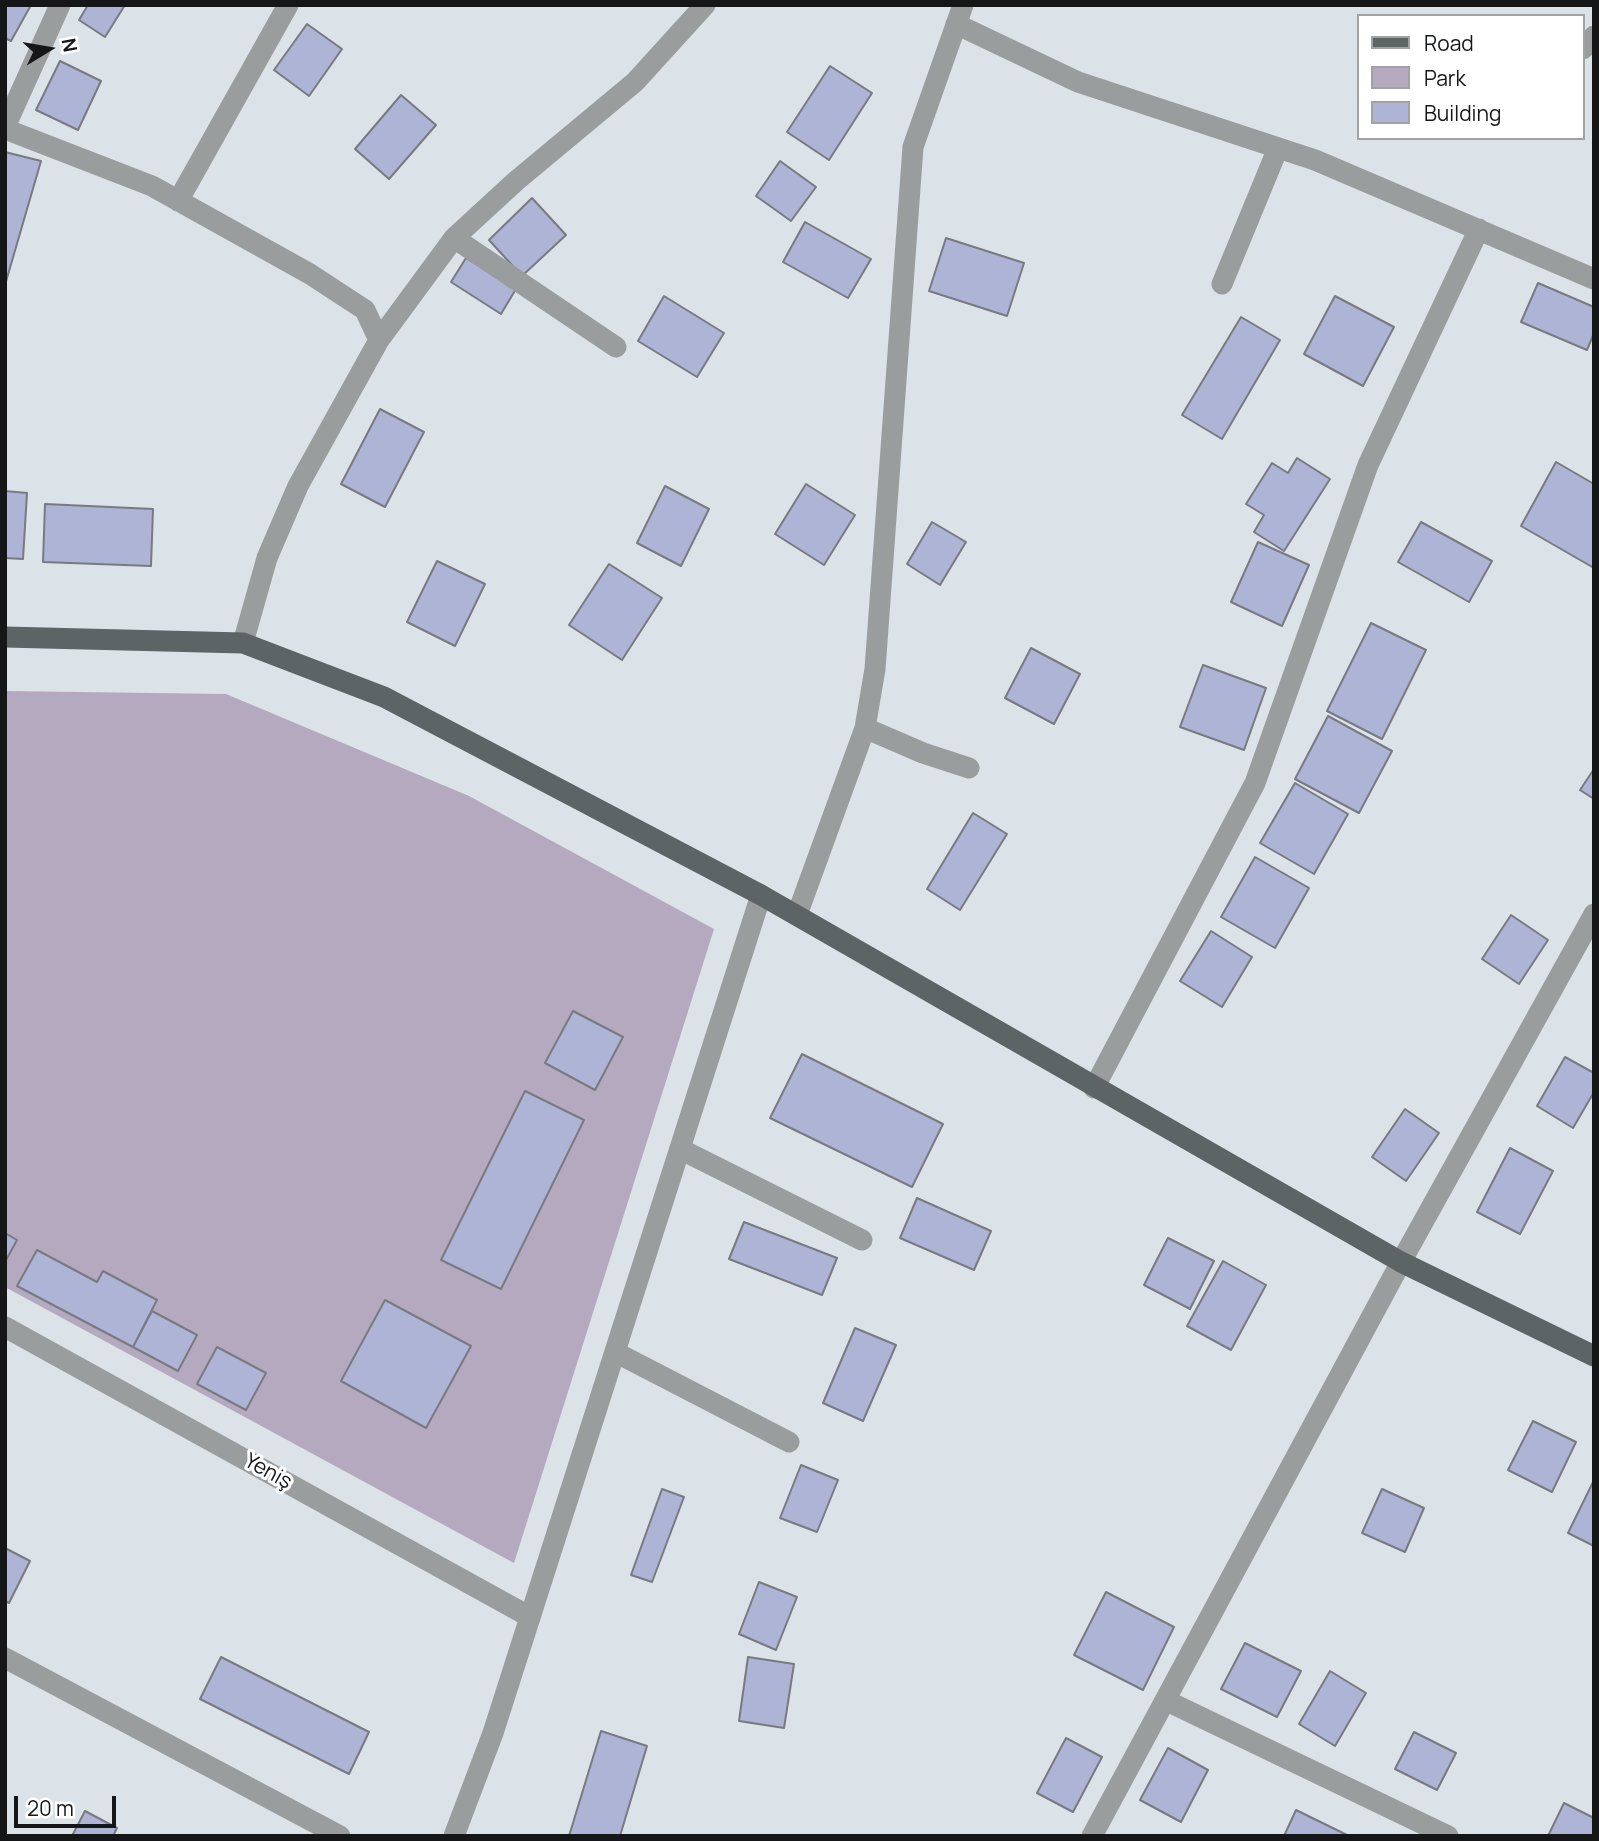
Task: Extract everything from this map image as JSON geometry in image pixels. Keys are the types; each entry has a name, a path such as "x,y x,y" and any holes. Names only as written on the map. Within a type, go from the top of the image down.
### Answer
{"main road":[{"path":"5,637 243,643 384,697 761,895 1401,1262 1594,1356"}],"street":[{"path":"60,5 5,128 152,187 310,274 365,310 379,340"},
{"path":"178,201 288,5"},
{"path":"243,643 267,558 298,486 379,340 454,238 516,181 635,82 705,5"},
{"path":"797,915 865,728 875,669 913,147 960,15 1078,82 1315,160 1594,279"},
{"path":"1222,284 1278,148"},
{"path":"1094,1088 1255,783 1368,464 1479,229"},
{"path":"454,238 616,347"},
{"path":"865,728 923,753 969,768"},
{"path":"454,1836 493,1733 761,895"},
{"path":"1092,1836 1401,1262 1594,914"},
{"path":"680,1149 862,1240"},
{"name":"Yeniş","path":"5,1327 530,1617"},
{"path":"615,1352 789,1442"},
{"path":"5,1658 340,1836"},
{"path":"1165,1700 1448,1836"}],"green space":[{"path":"5,691 226,694 469,796 714,929 514,1563 5,1287"}],"building":[{"path":"5,5 31,5 11,41 5,38"},
{"path":"88,5 125,5 105,37 79,20"},
{"path":"307,24 342,49 309,96 274,70"},
{"path":"60,61 101,81 78,130 36,110"},
{"path":"830,66 872,93 829,160 787,132"},
{"path":"401,95 436,125 389,179 355,149"},
{"path":"5,152 41,161 5,285"},
{"path":"780,161 816,187 791,221 756,196"},
{"path":"532,198 566,235 522,276 489,240"},
{"path":"805,222 871,259 848,298 783,262"},
{"path":"946,238 1024,263 1007,316 929,291"},
{"path":"466,258 516,289 501,314 451,282"},
{"path":"1538,283 1594,307 1594,333 1587,350 1521,322"},
{"path":"664,296 724,333 697,377 638,341"},
{"path":"1335,296 1394,327 1363,386 1304,354"},
{"path":"1241,317 1280,340 1222,439 1182,415"},
{"path":"380,409 424,432 385,507 341,484"},
{"path":"1297,458 1330,479 1284,551 1254,532 1264,515 1246,504 1272,463 1288,473"},
{"path":"1556,462 1594,484 1594,568 1521,526"},
{"path":"806,484 855,515 824,565 775,534"},
{"path":"665,486 709,509 681,566 637,543"},
{"path":"5,491 27,493 23,559 5,558"},
{"path":"45,504 153,509 151,566 43,562"},
{"path":"932,522 966,542 940,585 907,564"},
{"path":"1421,522 1492,561 1469,602 1398,562"},
{"path":"1258,542 1309,565 1282,626 1231,602"},
{"path":"437,561 485,584 455,646 407,622"},
{"path":"609,564 662,598 622,660 569,625"},
{"path":"1371,623 1426,650 1382,739 1327,711"},
{"path":"1031,648 1080,674 1054,724 1005,698"},
{"path":"1203,665 1266,688 1244,750 1180,727"},
{"path":"1328,716 1392,751 1359,813 1295,779"},
{"path":"1594,769 1594,799 1580,790"},
{"path":"1295,783 1348,814 1314,874 1260,843"},
{"path":"973,813 1007,834 960,910 927,889"},
{"path":"1255,857 1309,888 1275,948 1221,917"},
{"path":"1511,915 1548,940 1519,984 1482,959"},
{"path":"1211,931 1252,957 1222,1007 1180,981"},
{"path":"573,1011 623,1037 595,1090 545,1063"},
{"path":"802,1054 943,1124 912,1187 770,1118"},
{"path":"1565,1057 1594,1073 1594,1092 1573,1128 1537,1106"},
{"path":"525,1091 584,1120 501,1289 441,1260"},
{"path":"1405,1109 1439,1133 1406,1181 1372,1157"},
{"path":"1510,1148 1553,1171 1520,1234 1477,1212"},
{"path":"917,1198 991,1231 974,1270 900,1238"},
{"path":"744,1222 837,1258 822,1295 729,1259"},
{"path":"5,1233 17,1240 5,1262"},
{"path":"1168,1238 1214,1261 1190,1309 1144,1285"},
{"path":"37,1250 97,1282 103,1271 157,1300 133,1347 17,1286"},
{"path":"1223,1261 1266,1285 1231,1350 1187,1326"},
{"path":"385,1300 471,1346 426,1428 341,1381"},
{"path":"152,1311 197,1335 178,1371 133,1347"},
{"path":"855,1328 896,1345 863,1421 823,1403"},
{"path":"217,1347 266,1373 246,1410 197,1384"},
{"path":"1533,1421 1576,1442 1552,1492 1508,1470"},
{"path":"801,1465 838,1480 817,1532 780,1518"},
{"path":"1594,1480 1594,1546 1568,1533"},
{"path":"662,1489 684,1497 652,1582 631,1575"},
{"path":"1382,1489 1424,1508 1405,1552 1362,1533"},
{"path":"5,1548 30,1561 9,1603 5,1601"},
{"path":"759,1582 797,1597 776,1650 739,1634"},
{"path":"1106,1592 1174,1627 1143,1690 1074,1655"},
{"path":"1245,1643 1301,1671 1277,1717 1221,1689"},
{"path":"221,1657 369,1732 349,1774 200,1699"},
{"path":"748,1657 794,1664 784,1728 739,1721"},
{"path":"1330,1671 1366,1693 1335,1746 1299,1724"},
{"path":"601,1731 647,1746 620,1836 569,1836"},
{"path":"1414,1732 1456,1753 1437,1790 1395,1769"},
{"path":"1066,1738 1102,1757 1073,1812 1037,1793"},
{"path":"1168,1748 1208,1770 1181,1822 1140,1800"},
{"path":"1564,1803 1594,1818 1594,1836 1548,1836"},
{"path":"1296,1810 1347,1835 1284,1836"},
{"path":"85,1811 117,1828 113,1836 72,1836"}]}
